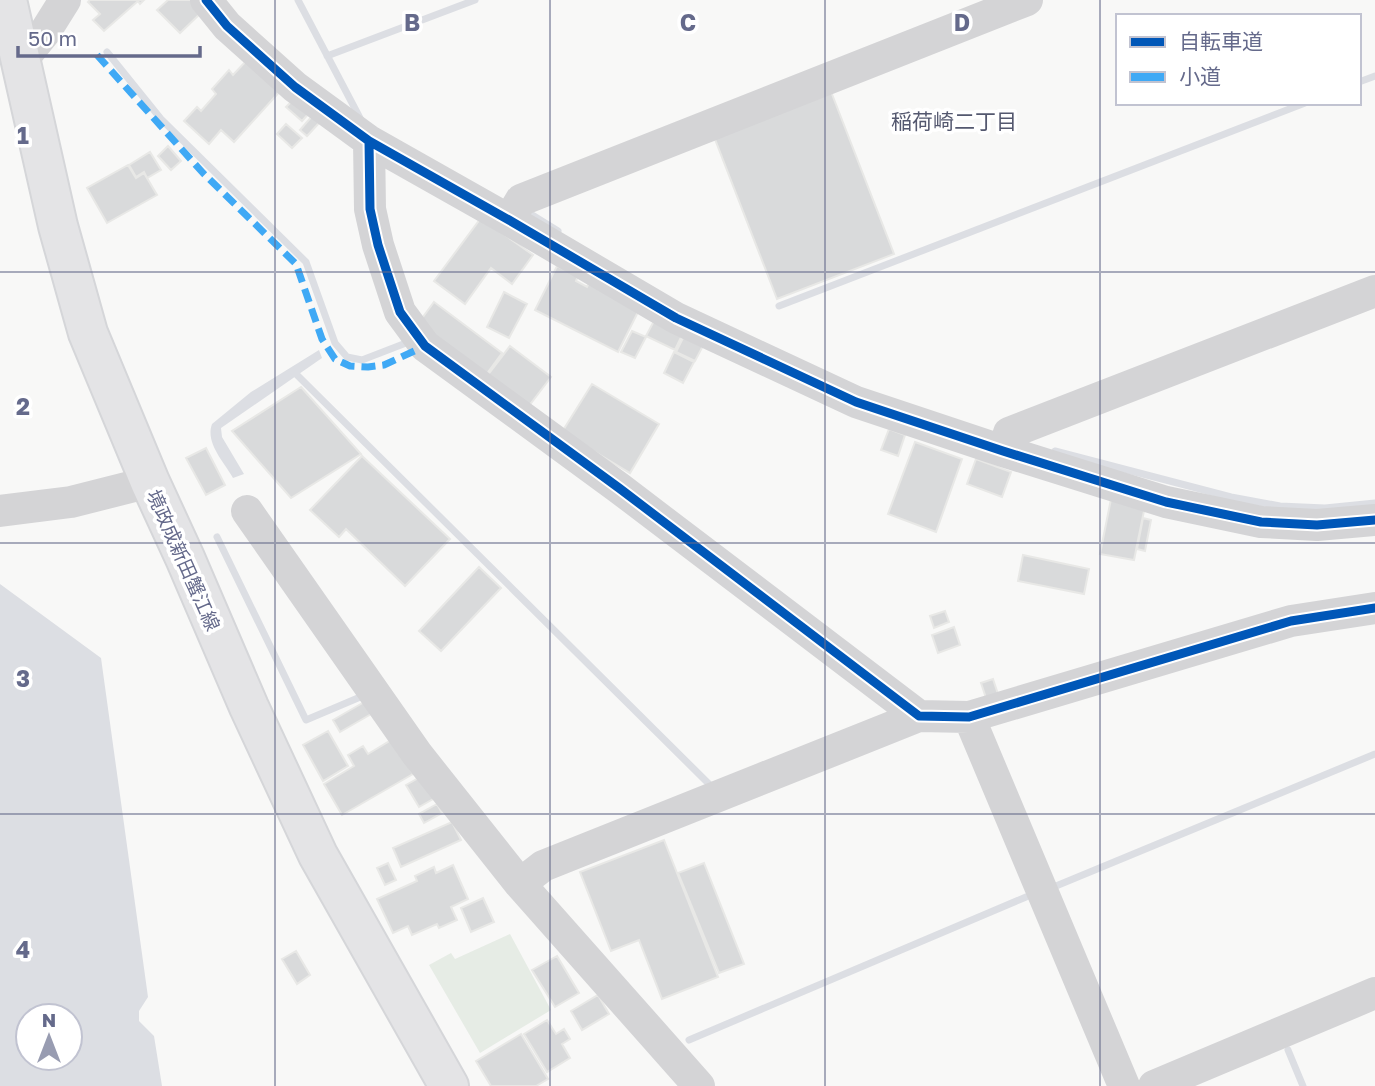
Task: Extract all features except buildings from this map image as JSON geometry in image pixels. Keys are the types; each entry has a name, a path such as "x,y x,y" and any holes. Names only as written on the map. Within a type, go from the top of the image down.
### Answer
{"main road":[{"name":"境政成新田蟹江線","path":"7,0 58,226 88,333 249,707 318,855 449,1086"}],"street":[{"path":"22,60 45,32 65,0"},
{"path":"205,0 228,26 295,88 369,141 677,318 856,402 1166,502 1261,522 1317,525 1375,520"},
{"path":"509,220 521,200 1027,0"},
{"path":"369,141 370,209 378,245 400,312 425,346 619,488 919,716"},
{"path":"1003,451 1009,433 1375,291"},
{"path":"0,510 71,502 150,482"},
{"path":"247,511 417,754 520,884 699,1086"},
{"path":"520,884 543,866 919,716 969,717 1291,621 1375,609"},
{"path":"969,717 1124,1086"},
{"path":"1154,1086 1375,993"}],"shaded area":[{"path":"319,350 322,358 221,428 222,437 244,474 233,478 213,445 212,424 251,392"},
{"path":"0,584 101,658 148,997 139,1011 139,1021 154,1036 162,1086 0,1086"},
{"path":"510,934 551,1010 480,1053 429,965 451,953 455,959"}],"waterway":[{"path":"298,0 361,120"},
{"path":"327,56 475,0"},
{"path":"107,52 161,119 306,262 335,343 347,357 362,360 406,343"},
{"path":"1361,81 1375,76"},
{"path":"779,306 1300,105"},
{"path":"529,213 558,231"},
{"path":"294,372 709,784"},
{"path":"1055,451 1231,497 1280,506 1325,508 1375,503"},
{"path":"217,537 306,720 365,695"},
{"path":"1056,886 1375,754"},
{"path":"689,1040 1026,897"},
{"path":"1288,1050 1303,1086"}],"marked path":[{"path":"97,55 203,173 296,264 322,339 335,359 350,366 384,365 425,346"}],"cycle path":[{"path":"206,0 227,26 295,87 369,141 676,318 856,402 1166,502 1261,522 1317,525 1375,520"},
{"path":"369,141 370,209 378,245 400,312 425,346 619,488 919,716 969,717 1291,621 1375,608"}],"district":[{"name":"稲荷崎二丁目","path":"954,121"}]}
